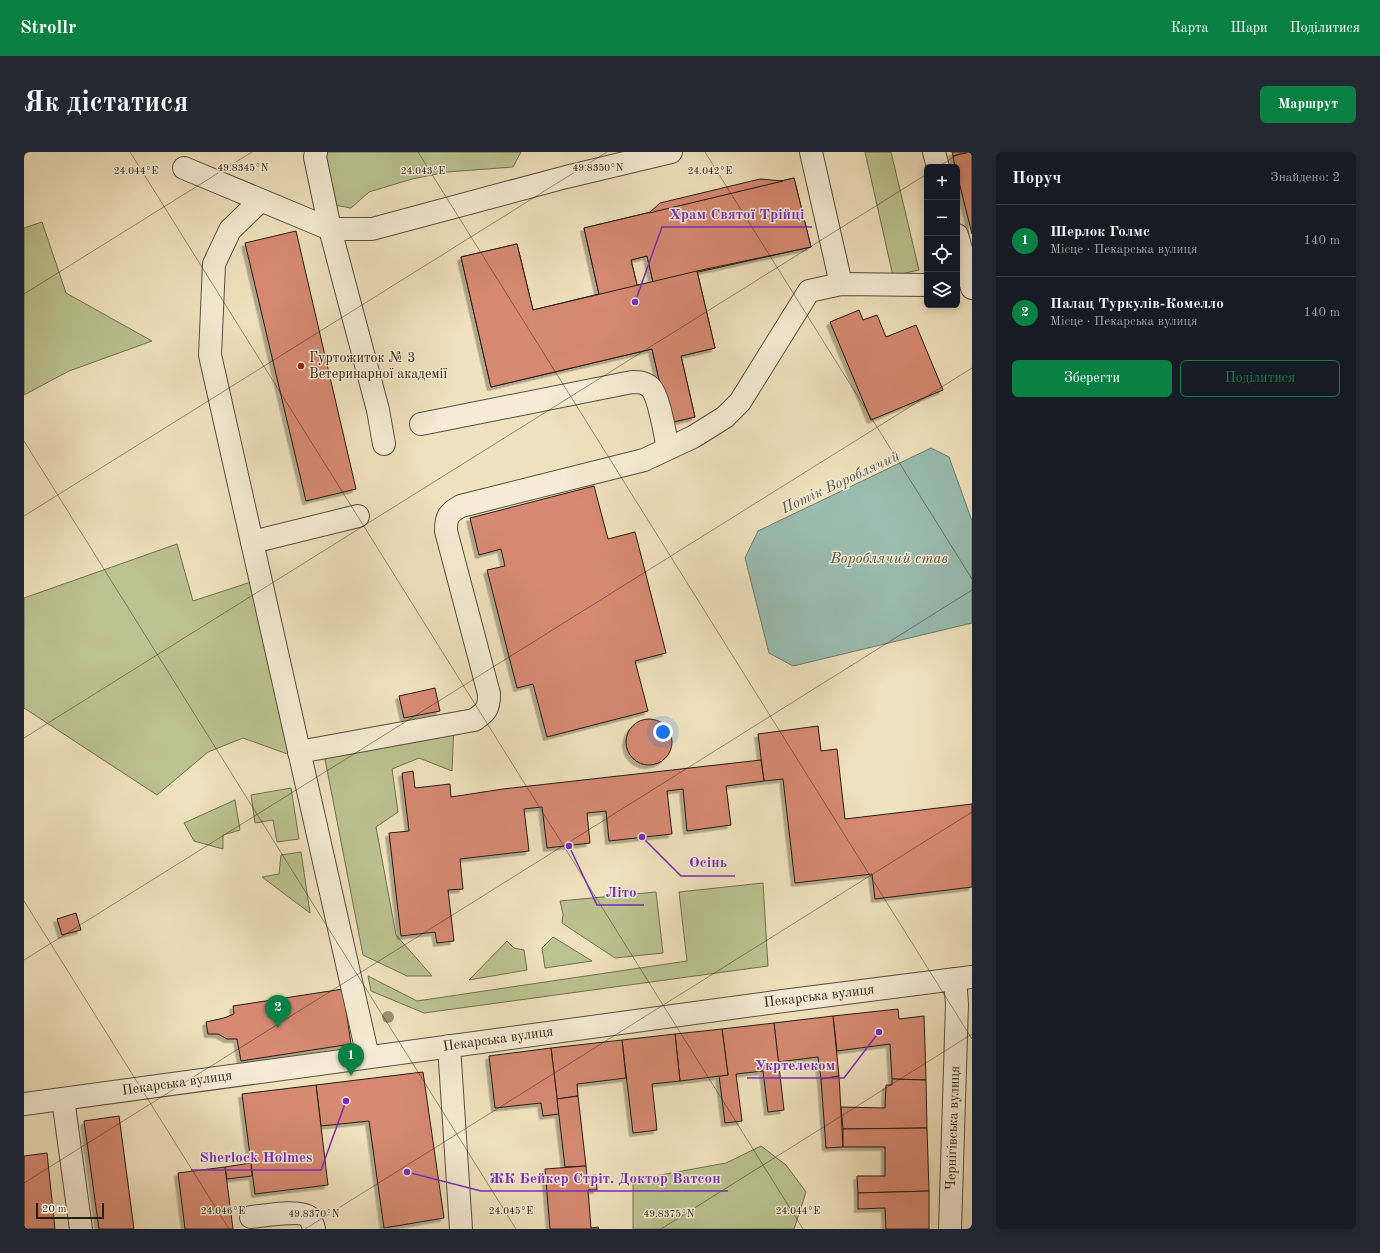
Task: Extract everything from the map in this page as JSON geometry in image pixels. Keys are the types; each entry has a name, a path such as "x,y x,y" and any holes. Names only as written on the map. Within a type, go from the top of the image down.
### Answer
{"street":[{"path":"316,152 315,157 330,229 378,410 384,444"},
{"path":"184,168 330,229 372,229 566,176 613,159 671,152"},
{"path":"811,152 841,284"},
{"path":"934,152 937,164"},
{"path":"260,201 230,230 214,264 210,355 368,1057"},
{"path":"957,236 972,289 960,288"},
{"path":"299,752 474,720 483,714 489,705 489,694 446,531 446,521 451,511 460,506 644,460 693,436 725,417 740,402 809,291 841,284 924,285"},
{"path":"421,424 632,382 642,382 651,388 656,397 668,448"},
{"path":"252,542 358,516"},
{"name":"Пекарська вулиця","path":"24,1104 775,1002 964,978"},
{"name":"Чернігівська вулиця","path":"950,1229 957,1004 964,978"},
{"path":"449,1046 461,1229"},
{"path":"63,1099 81,1229"},
{"path":"251,1217 299,1213 308,1216 313,1223 314,1229"}],"green space":[{"path":"328,152 521,152 513,167 447,172 412,179 369,192 351,208 334,205 310,173"},
{"path":"865,152 891,152 919,270 893,276"},
{"path":"42,222 66,293 152,341 69,371 24,395 24,228"},
{"path":"177,544 193,601 254,581 293,756 243,738 208,752 157,795 24,708 24,598"},
{"path":"454,725 452,771 419,758 392,769 398,812 376,827 396,935 432,976 407,976 363,955 324,754"},
{"path":"291,788 299,839 277,842 273,820 255,823 251,795"},
{"path":"235,800 240,830 223,835 223,849 194,841 184,823"},
{"path":"301,852 310,913 262,877 279,874 281,855"},
{"path":"763,883 768,966 424,1013 371,991 368,976 417,1001 687,961 679,892"},
{"path":"656,892 663,953 615,958 562,923 563,914 560,901"},
{"path":"553,937 592,961 545,968 542,948"},
{"path":"507,941 514,948 524,950 527,970 469,980"},
{"path":"761,1146 786,1165 806,1192 794,1229 633,1229 633,1180 726,1163"}],"water":[{"name":"Вороблячий став","path":"931,448 949,457 972,521 972,623 793,666 769,653 745,558 758,531"}],"building":[{"path":"952,152 970,152 953,156"},
{"path":"972,152 972,234 960,186 960,164 954,164 953,156"},
{"path":"794,178 811,247 653,282 647,256 631,260 637,285 599,294 584,228"},
{"path":"794,178 811,247 697,271 715,348 681,356 695,417 669,423 652,349 491,387 461,257 517,244 533,310 599,294 584,228","holes":["647,256 653,282 637,285 631,260"]},
{"path":"760,179 783,181 649,213 660,203"},
{"name":"Гуртожиток № 3 Ветеринарної академії","path":"296,231 356,489 306,501 245,243"},
{"path":"517,244 533,310 697,271 715,348 681,356 695,417 669,423 652,349 491,387 461,257"},
{"path":"859,310 863,320 877,315 886,337 916,325 943,390 871,420 830,322"},
{"path":"594,486 608,539 635,532 666,653 635,661 648,711 547,737 533,684 517,688 487,570 505,566 501,549 479,555 470,518"},
{"path":"435,688 440,711 404,718 399,696"},
{"path":"649,719 662,723 668,729 672,742 668,755 662,761 649,765 636,761 630,755 626,742 630,729 636,723"},
{"path":"818,726 821,751 837,749 845,819 972,804 972,887 875,899 872,874 795,883 783,779 764,781 758,734"},
{"path":"761,760 764,781 726,786 731,825 687,831 683,789 667,791 672,834 609,841 606,811 587,813 590,843 547,848 542,807 524,809 529,851 460,859 463,889 448,890 454,941 437,943 435,932 401,936 389,833 409,831 402,773 413,771 415,788 450,784 451,797 503,789"},
{"path":"76,913 81,930 62,935 57,919"},
{"path":"343,989 351,1044 241,1061 237,1039 227,1039 218,1034 208,1034 206,1022 234,1014 233,1006"},
{"path":"898,1009 899,1019 924,1016 926,1080 892,1079 890,1044 837,1051 833,1016"},
{"path":"833,1016 839,1076 821,1079 818,1057 778,1062 774,1023"},
{"path":"774,1023 784,1110 768,1112 763,1071 736,1074 742,1121 725,1123 719,1076 728,1075 722,1029"},
{"path":"722,1029 728,1075 680,1081 675,1034"},
{"path":"675,1034 680,1081 652,1084 657,1130 633,1133 622,1040"},
{"path":"622,1040 626,1078 577,1084 578,1096 557,1099 551,1048"},
{"path":"551,1048 559,1114 543,1116 541,1103 495,1108 489,1056"},
{"path":"423,1072 444,1218 384,1228 369,1121 321,1126 316,1085"},
{"path":"839,1076 843,1147 826,1148 821,1079"},
{"path":"892,1079 926,1080 927,1128 843,1129 841,1107 885,1108 886,1085 892,1085"},
{"path":"316,1085 328,1185 255,1194 242,1094"},
{"path":"578,1096 586,1166 565,1167 557,1099"},
{"path":"119,1116 134,1229 99,1229 84,1121"},
{"path":"927,1128 929,1191 858,1193 857,1176 885,1176 885,1147 843,1147 843,1129"},
{"path":"47,1153 55,1229 24,1229 24,1156"},
{"path":"251,1163 252,1176 227,1179 225,1167"},
{"path":"586,1166 587,1176 596,1175 597,1190 588,1190 591,1228 598,1227 599,1229 550,1229 545,1169"},
{"path":"225,1167 233,1229 185,1229 178,1173"},
{"path":"929,1191 929,1229 886,1229 885,1208 858,1209 858,1193"}],"place":[{"name":"Храм Святої Трійці","path":"635,302"},
{"name":"Гуртожиток № 3 Ветеринарної академії","path":"301,366"},
{"name":"Осінь","path":"642,837"},
{"name":"Літо","path":"569,846"},
{"name":"Палац Туркулів-Комелло","path":"278,1028"},
{"name":"Укртелеком","path":"879,1032"},
{"name":"Шерлок Голмс","path":"351,1076"},
{"name":"Sherlock Holmes","path":"346,1101"},
{"name":"ЖК Бейкер Стріт. Доктор Ватсон","path":"407,1172"}],"water label":[{"name":"Потік Вороблячий","path":"841,483"}]}
